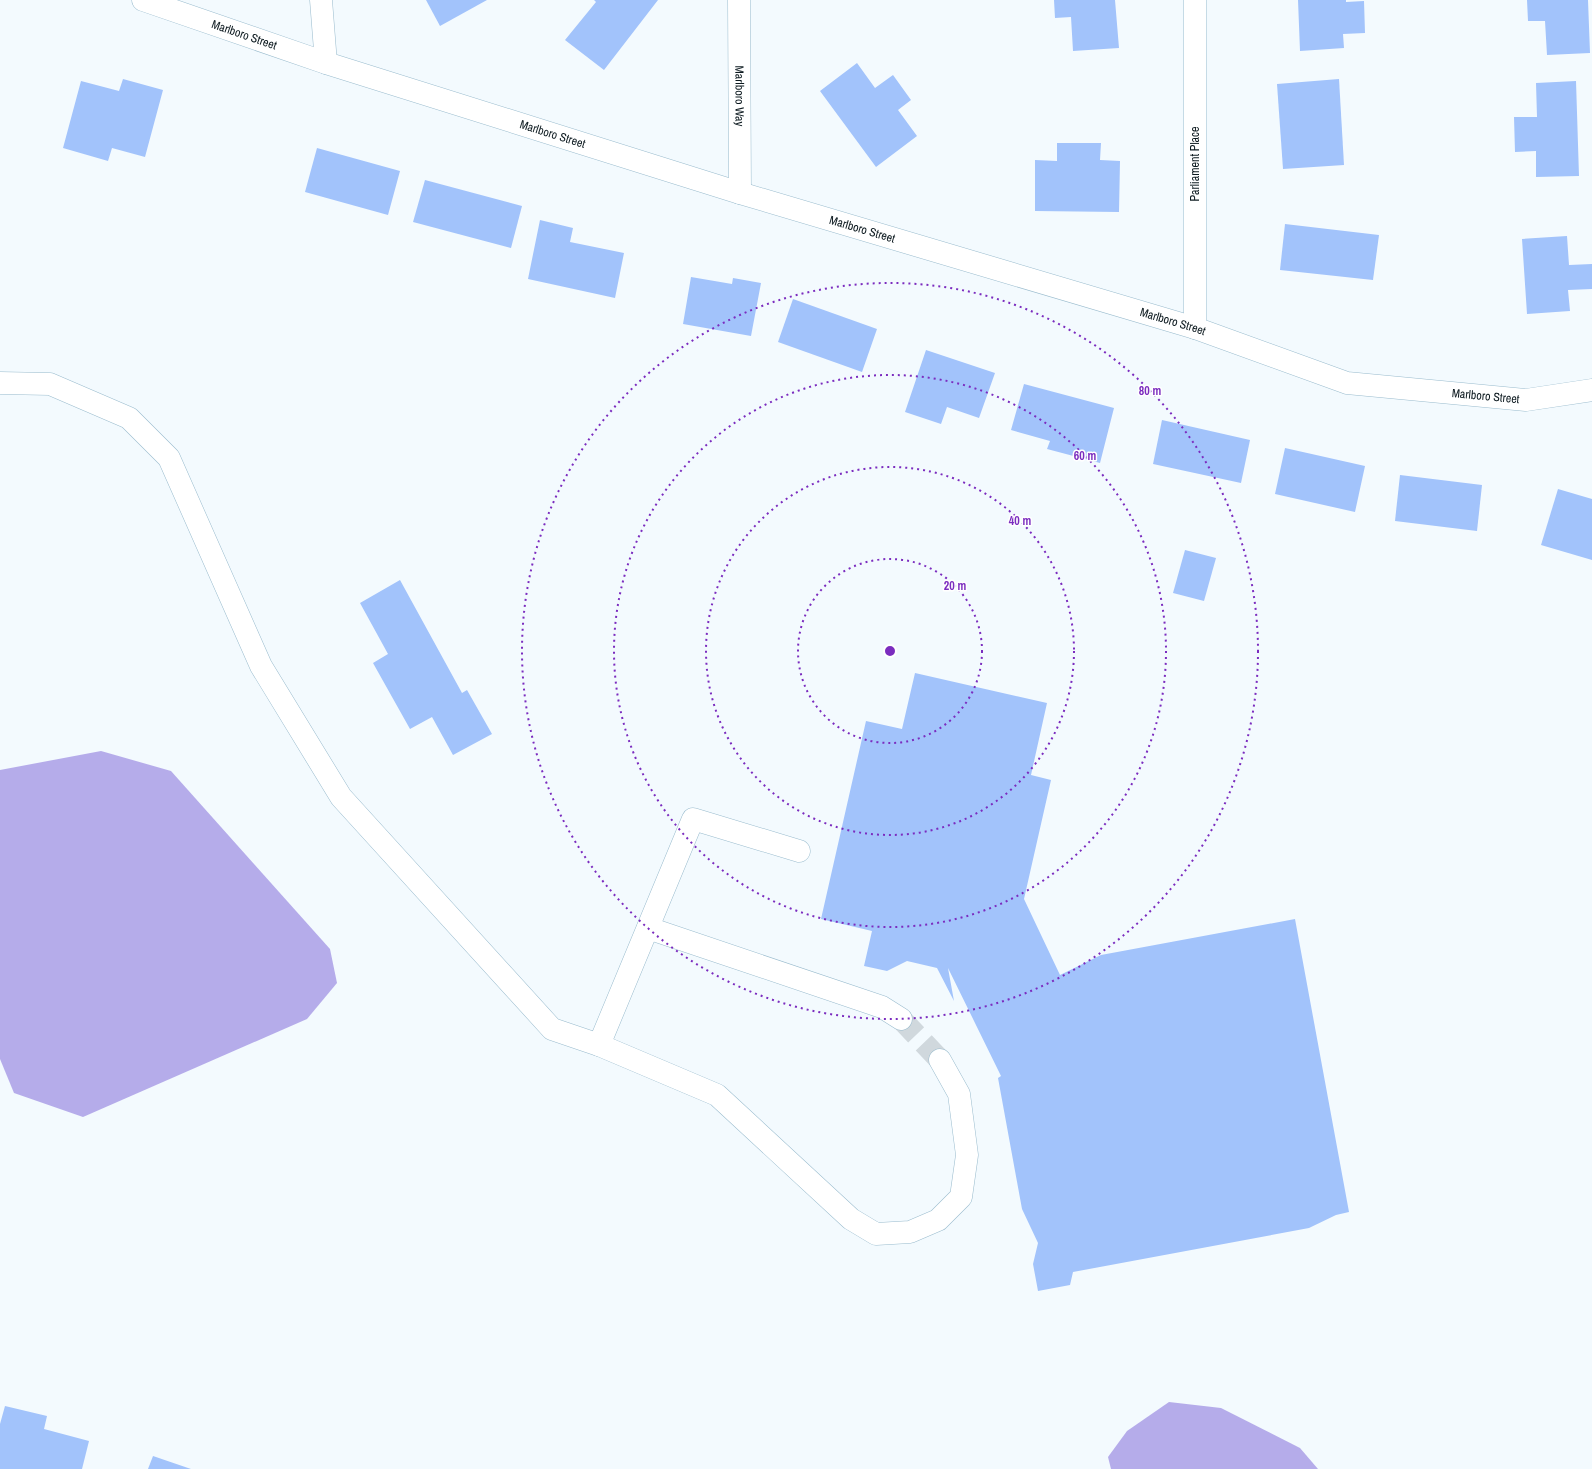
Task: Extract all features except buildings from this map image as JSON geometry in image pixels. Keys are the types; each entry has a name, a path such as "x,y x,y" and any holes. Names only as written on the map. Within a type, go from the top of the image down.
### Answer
{"street":[{"name":"Marlboro Street","path":"143,0 326,63 740,193 1195,328 1347,382 1526,400 1592,390"},
{"path":"321,0 326,63"},
{"name":"Marlboro Way","path":"739,0 740,193"},
{"name":"Parliament Place","path":"1195,0 1195,328"},
{"path":"0,383 50,384 129,418 169,458 261,666 341,797 552,1029 599,1045 717,1095 851,1219 876,1234 910,1232 938,1220 960,1197 967,1155 959,1094 940,1060"},
{"path":"599,1045 693,819 798,851"},
{"path":"648,928 882,1007 901,1019"}],"shaded area":[{"path":"101,751 171,771 330,949 337,983 307,1019 83,1117 14,1093 0,1059 0,770"},
{"path":"1169,1402 1221,1408 1300,1448 1318,1469 1111,1469 1108,1457 1127,1431"}],"tunnel":[{"path":"901,1019 940,1060"}]}
